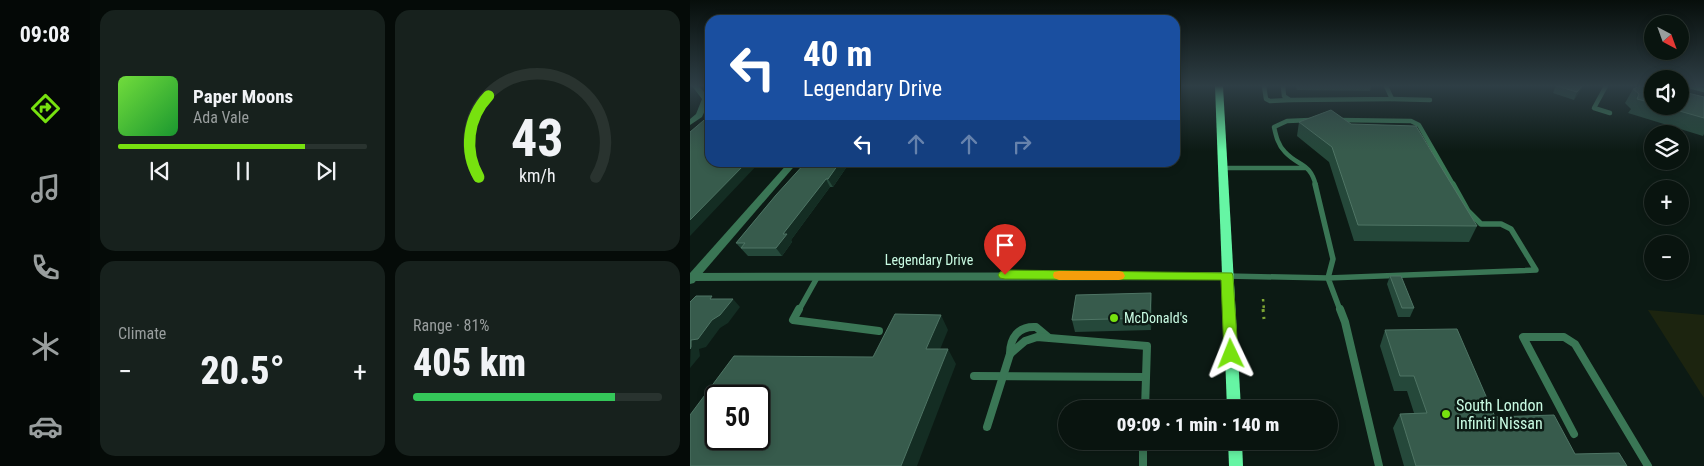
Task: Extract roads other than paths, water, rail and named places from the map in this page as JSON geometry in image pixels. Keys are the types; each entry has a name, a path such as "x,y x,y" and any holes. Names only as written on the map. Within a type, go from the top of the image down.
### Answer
{"main road":[{"path":"1219,108 1234,400"},
{"path":"1235,450 1236,466"}],"street":[{"path":"690,122 699,115 702,108"},
{"path":"691,278 790,167"},
{"name":"Legendary Drive","path":"691,278 818,276 1227,276"}],"lane":[{"path":"1594,108 1610,113"},
{"path":"1322,120 1292,120 1279,123 1274,127 1285,154 1313,174 1333,259 1328,278 1345,322 1379,466"},
{"path":"1227,276 1328,278 1536,270 1511,229 1501,224 1481,224 1468,212 1419,124 1411,121 1332,120"},
{"path":"1222,168 1263,170 1307,168"},
{"path":"818,276 793,320 879,331"},
{"path":"987,427 1010,354 1011,338 1021,330 1031,326 1040,328 1048,337"},
{"path":"1010,354 1025,341 1037,337 1147,346 1145,400"},
{"path":"1574,434 1523,337 1564,337 1575,344 1648,466"},
{"path":"974,376 1146,377"},
{"path":"1142,466 1143,450"}],"place":[{"name":"McDonald's","path":"1114,318"},
{"name":"South London Infiniti Nissan","path":"1446,414"}]}
